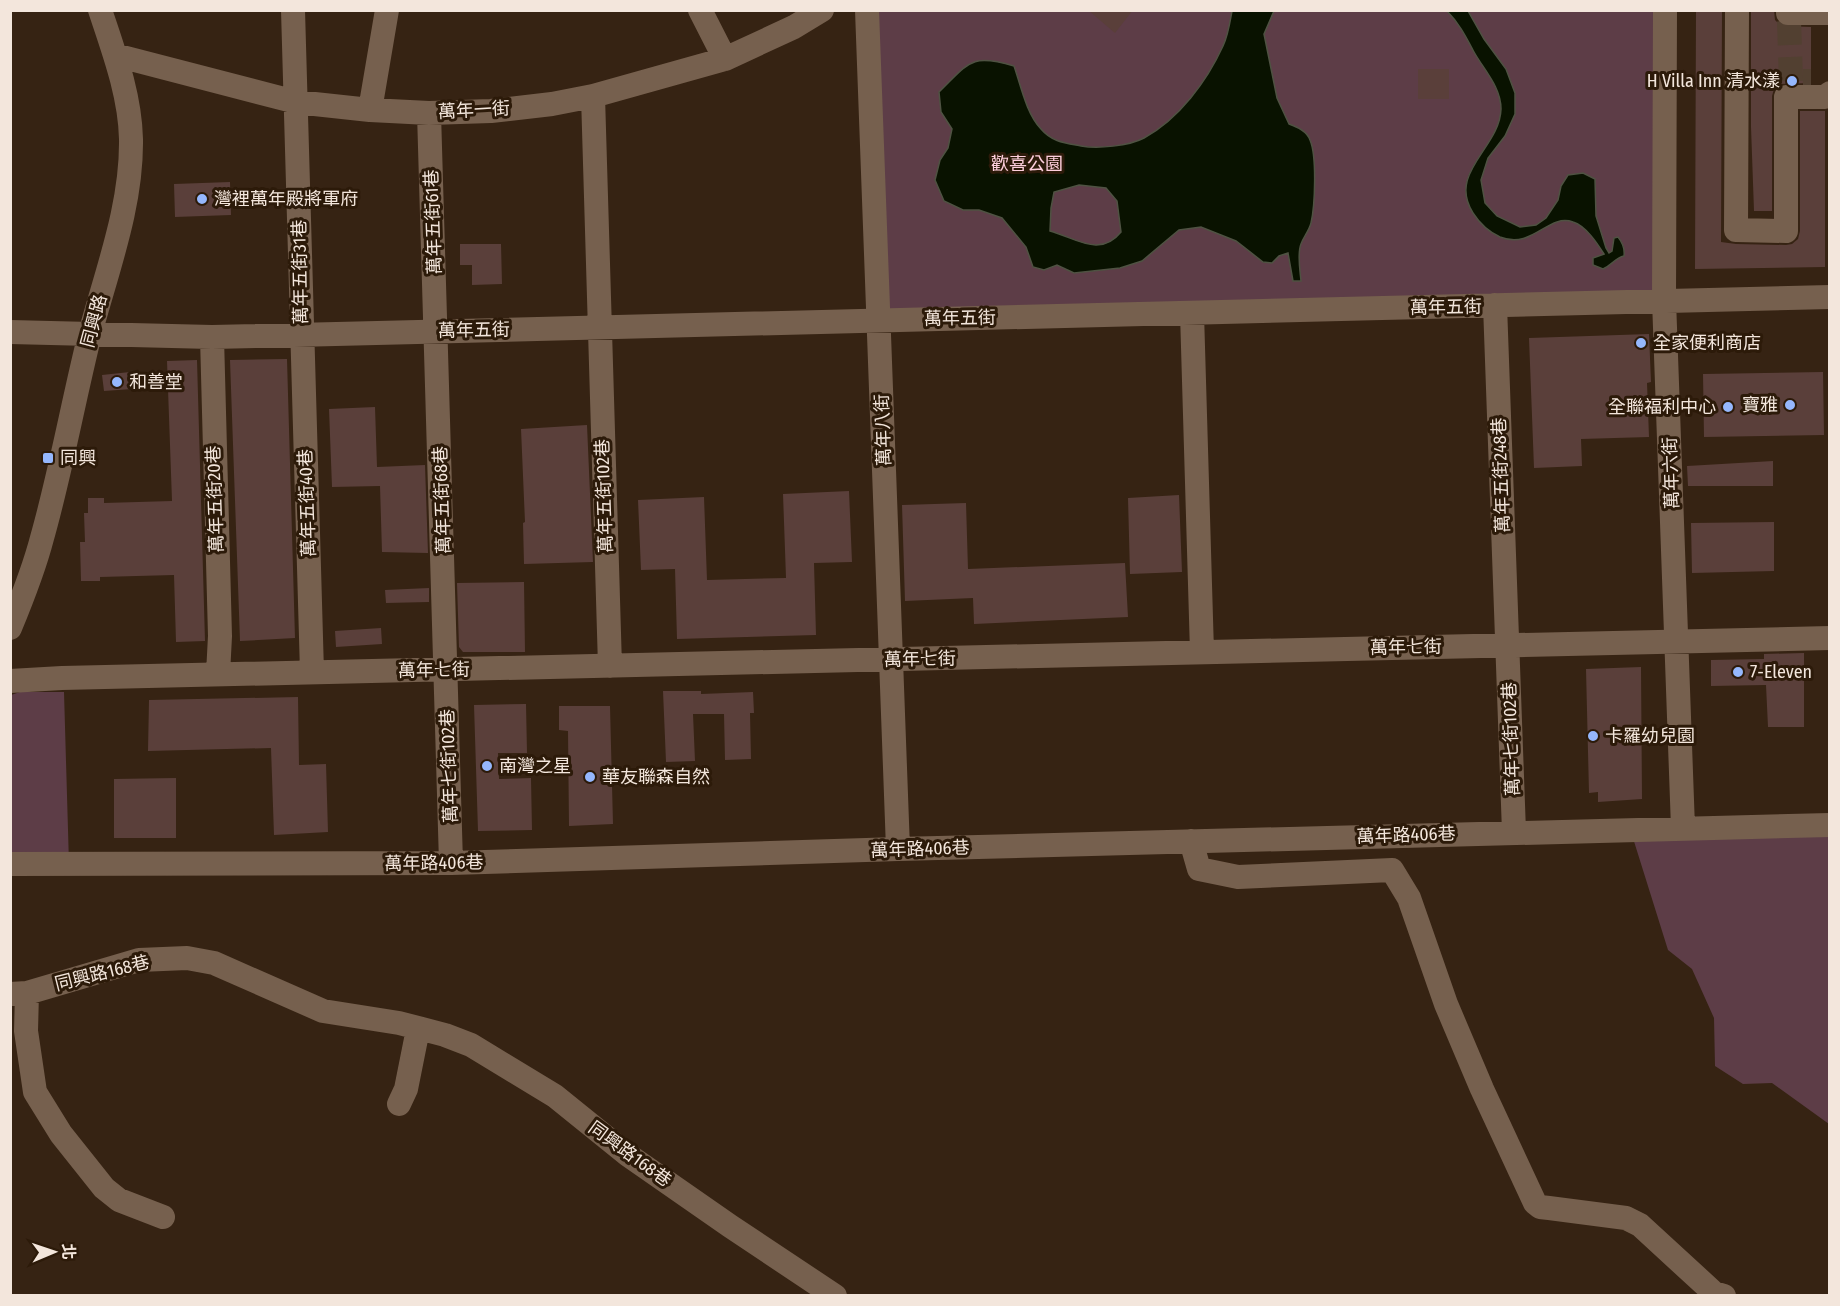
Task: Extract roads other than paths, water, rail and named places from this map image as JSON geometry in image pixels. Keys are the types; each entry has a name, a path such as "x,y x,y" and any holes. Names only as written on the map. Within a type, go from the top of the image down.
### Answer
{"street":[{"name":"同興路","path":"10,628 43,538 90,335 130,179 130,118 115,55 100,10"},
{"name":"萬年五街31巷","path":"293,10 301,334"},
{"path":"370,110 387,10"},
{"path":"700,10 725,59"},
{"name":"萬年一街","path":"115,55 296,102 370,110 429,113 491,111 552,104 592,96 725,59 794,27 822,10"},
{"name":"萬年八街","path":"867,10 898,849"},
{"name":"萬年六街","path":"1665,10 1664,300 1683,828"},
{"path":"1737,10 1736,230 1786,231 1786,97 1825,97 1823,85"},
{"path":"1789,15 1830,13"},
{"name":"萬年五街102巷","path":"592,96 610,666"},
{"name":"萬年五街61巷","path":"429,113 437,331"},
{"name":"萬年五街","path":"10,332 212,337 1830,297"},
{"name":"萬年五街248巷","path":"1495,306 1507,645"},
{"path":"1192,313 1202,652"},
{"name":"萬年五街68巷","path":"437,331 446,669"},
{"name":"萬年五街40巷","path":"301,334 312,672"},
{"name":"萬年五街20巷","path":"212,337 220,636 218,674"},
{"name":"萬年七街","path":"10,681 218,674 1830,638"},
{"name":"萬年七街102巷","path":"1507,645 1514,832"},
{"name":"萬年七街102巷","path":"446,669 451,863"},
{"name":"萬年路406巷","path":"10,864 451,863 1830,825"},
{"path":"1191,841 1199,869 1238,877 1392,870 1408,898 1446,1004 1482,1089 1535,1203 1540,1207 1626,1218 1640,1225 1717,1295"},
{"name":"同興路168巷","path":"163,1217 119,1200 104,1188 61,1134 35,1092 19,993 139,960 187,958 214,963 323,1011 399,1023 445,1035 471,1045 555,1096 628,1155 835,1296"},
{"path":"399,1104 406,1089 418,1029"}],"tunnel":[{"path":"1789,21 1791,81 1811,81"}],"place":[{"name":"H Villa Inn 清水漾","path":"1792,81"},
{"name":"灣裡萬年殿將軍府","path":"202,199"},
{"name":"全家便利商店","path":"1641,343"},
{"name":"和善堂","path":"117,382"},
{"name":"寶雅","path":"1790,405"},
{"name":"全聯福利中心","path":"1728,407"},
{"name":"同興","path":"48,458"},
{"name":"7-Eleven","path":"1738,672"},
{"name":"卡羅幼兒園","path":"1593,736"},
{"name":"南灣之星","path":"487,766"},
{"name":"華友聯森自然","path":"590,777"}],"park label":[{"name":"歡喜公園","path":"1027,164"}]}
